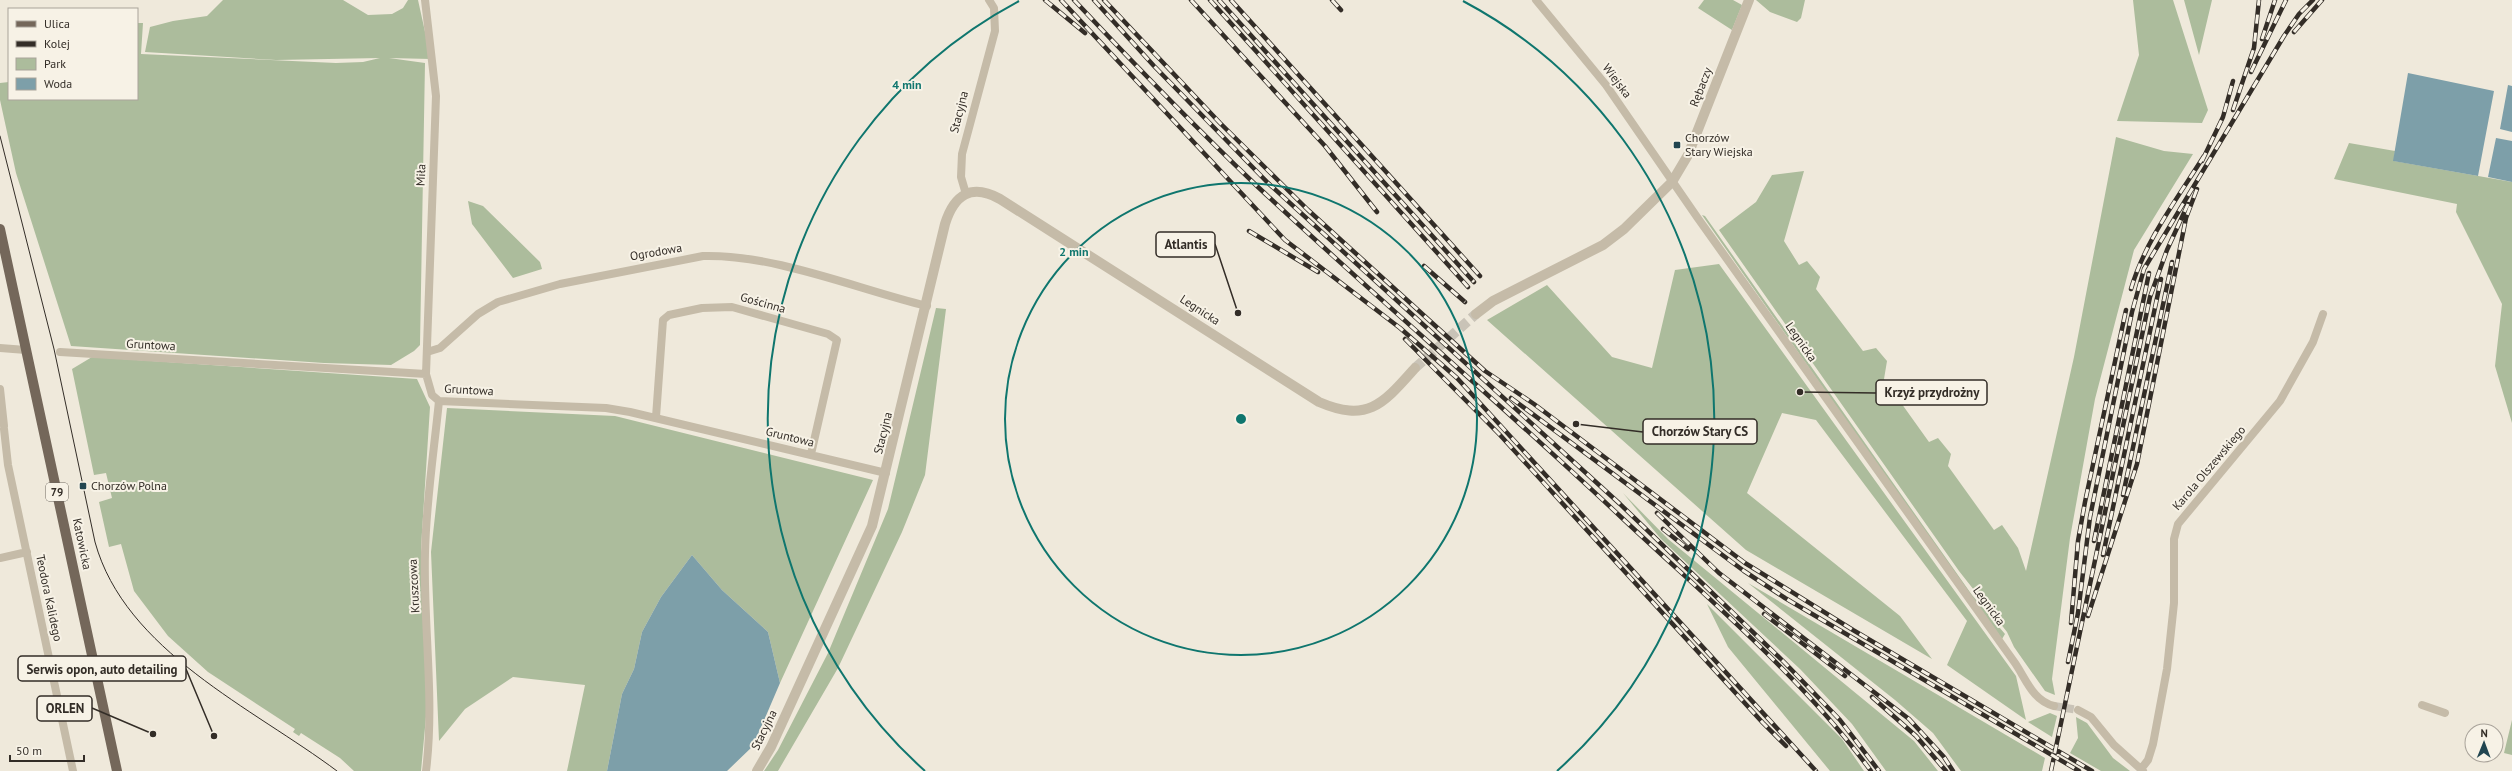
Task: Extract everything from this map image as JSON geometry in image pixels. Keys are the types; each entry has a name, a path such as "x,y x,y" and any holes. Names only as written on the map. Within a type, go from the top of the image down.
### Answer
{"main road":[{"name":"Katowicka","path":"0,229 117,771"}],"street":[{"name":"Miła","path":"425,0 436,96 427,352"},
{"name":"Stacyjna","path":"757,771 771,747 872,526 927,306 948,214 954,202 966,194 961,177 962,154 978,88 995,31 994,8 989,0"},
{"name":"Wiejska","path":"1536,0 1606,85 1672,182"},
{"name":"Rębaczy","path":"1672,182 1688,154 1749,0"},
{"path":"1476,314 1493,301 1602,245 1624,229 1672,182"},
{"name":"Legnicka","path":"1672,182 2015,663 2036,696 2042,702 2054,706"},
{"name":"Legnicka","path":"966,194 982,191 1000,199 1319,402 1338,410 1354,413 1375,406 1416,368"},
{"name":"Ogrodowa","path":"427,352 440,348 478,314 498,302 560,284 703,256 724,256 759,260 927,306"},
{"name":"Gościnna","path":"656,417 663,320 669,315 702,308 732,307 828,334 837,340 811,454"},
{"name":"Karola Olszewskiego","path":"2142,770 2151,753 2167,669 2174,603 2174,539 2178,524 2280,401 2313,342 2323,314"},
{"path":"0,348 26,350"},
{"name":"Gruntowa","path":"60,352 426,374 432,395 439,401 606,408 656,417 886,473"},
{"path":"426,374 427,352"},
{"name":"Teodora Kalidego","path":"0,389 4,428 4,466 27,552 73,771"},
{"name":"Kruszcowa","path":"426,771 430,744 429,643 425,554 439,401"},
{"path":"0,558 27,552"},
{"path":"2422,705 2445,713"},
{"path":"2078,710 2091,717 2114,745 2142,770"}],"green space":[{"path":"223,0 343,0 368,15 392,14 403,8 408,0 418,0 431,59 389,58 425,63 420,345 414,351 391,365 324,363 71,346 16,173 0,100 0,83 8,82 8,100 138,100 138,23 143,23 141,54 336,63 363,62 380,58 276,60 145,52 150,27 173,21 207,16"},
{"path":"1704,0 1733,0 1742,5 1732,30 1698,8"},
{"path":"1756,0 1805,0 1801,18 1797,22 1770,12"},
{"path":"2133,0 2173,0 2208,110 2202,123 2117,121 2139,55"},
{"path":"2184,0 2212,0 2199,55"},
{"path":"2116,137 2164,151 2193,154 2134,250 2095,399 2070,538 2052,679 2055,695 2045,691 2014,647 2007,632 1959,571 1719,230 1756,202 1772,175 1804,171 1784,241 1799,265 1807,261 1820,277 1816,289 1863,351 1876,348 1887,361 1884,379 1929,442 1938,438 1951,454 1948,466 1994,530 2002,525 2018,548 2026,571 2074,357"},
{"path":"2349,143 2395,151 2394,161 2512,182 2512,423 2495,366 2502,304 2456,212 2457,204 2334,179"},
{"path":"468,201 483,206 540,262 542,269 513,278 472,224"},
{"path":"1702,215 1705,216 1972,595 2005,634 2002,639 1849,425"},
{"path":"1719,264 2016,676 2026,720 1947,665 1967,621 1816,420 1782,413 1747,493 1900,616 1932,659 1746,550 1487,320 1547,285 1612,357 1652,368 1675,270"},
{"path":"936,308 946,309 925,475 902,532 838,668 778,771 764,771 778,750 828,653 888,509"},
{"path":"92,357 417,379 430,407 421,548 428,695 421,771 354,771 340,758 301,733 299,736 293,732 295,729 208,672 168,636 134,591 121,544 109,547 99,502 112,498 106,473 94,475 72,369"},
{"path":"447,408 615,416 873,480 780,683 768,632 722,590 692,555 661,597 642,632 634,669 622,694 607,771 567,771 585,685 513,677 465,709 439,741 431,552"},
{"path":"1623,493 1668,539 1914,741 1938,771 1886,771 1852,724 1800,669 1661,539"},
{"path":"1748,583 2045,758 2042,771 1961,771 1933,733 1895,700"},
{"path":"1707,604 1842,739 1864,771 1830,771 1728,647"},
{"path":"2050,713 2057,716 2052,737 2028,722"},
{"path":"2076,717 2087,723 2113,758 2130,771 2101,771 2070,753 2078,738"},
{"path":"2512,720 2512,755 2504,753"}],"water":[{"path":"2408,73 2494,91 2478,176 2393,161"},
{"path":"2508,85 2512,86 2512,132 2500,129"},
{"path":"2496,138 2512,141 2512,182 2488,177"},
{"path":"692,555 722,590 768,632 780,683 753,746 727,771 607,771 622,694 634,669 642,632 661,597"}],"tunnel":[{"path":"1415,368 1476,314"},
{"path":"2054,706 2078,710"}],"tram line":[{"path":"0,136 54,349 95,542 111,581 134,615 163,646 196,674 231,700 337,771"}],"railway":[{"path":"1045,0 1085,33"},
{"path":"1061,0 1285,240 1400,328 1457,378 1816,771"},
{"path":"1074,0 1165,95 1258,187 1576,475 1752,639 1784,670 1844,736 1871,771"},
{"path":"1094,0 1154,66 1268,183 1620,504 1784,662 1840,720 1879,771"},
{"path":"1104,0 1220,123 1308,210 1485,371 1534,404 1745,563 1853,630 2092,771"},
{"path":"1191,0 1325,146 1377,212"},
{"path":"1210,0 1468,287"},
{"path":"1219,0 1474,282"},
{"path":"1231,0 1480,276"},
{"path":"1332,0 1341,10"},
{"path":"2233,110 2254,48 2259,0"},
{"path":"2262,39 2275,0"},
{"path":"2251,72 2286,0"},
{"path":"2068,662 2078,613 2090,517 2132,312 2144,269 2284,36 2299,14 2313,0"},
{"path":"2294,32 2322,0"},
{"path":"2202,161 2223,117 2233,81"},
{"path":"2131,289 2137,271 2153,237 2204,156"},
{"path":"2088,616 2137,464 2186,218 2197,189"},
{"path":"2051,771 2150,297 2167,250 2188,204"},
{"path":"1249,231 1318,272"},
{"path":"2123,495 2172,262"},
{"path":"1424,266 1465,302"},
{"path":"2094,541 2149,273"},
{"path":"2103,555 2161,279"},
{"path":"2071,623 2078,541 2126,310"},
{"path":"1405,339 1500,435 1763,723 1786,746"},
{"path":"1511,398 1744,571 1785,598 2079,771"},
{"path":"1657,513 1719,573 1909,719 1944,757 1953,771"},
{"path":"1663,529 1688,549"},
{"path":"1764,614 1845,676"},
{"path":"1872,697 1916,736 1946,771"}],"place":[{"name":"Chorzów Stary Wiejska","path":"1677,145"},
{"name":"Atlantis","path":"1238,313"},
{"name":"Krzyż przydrożny","path":"1800,392"},
{"name":"Chorzów Stary CS","path":"1576,424"},
{"name":"Chorzów Polna","path":"83,486"},
{"name":"ORLEN","path":"153,734"},
{"name":"Serwis opon, auto detailing","path":"214,736"}]}
